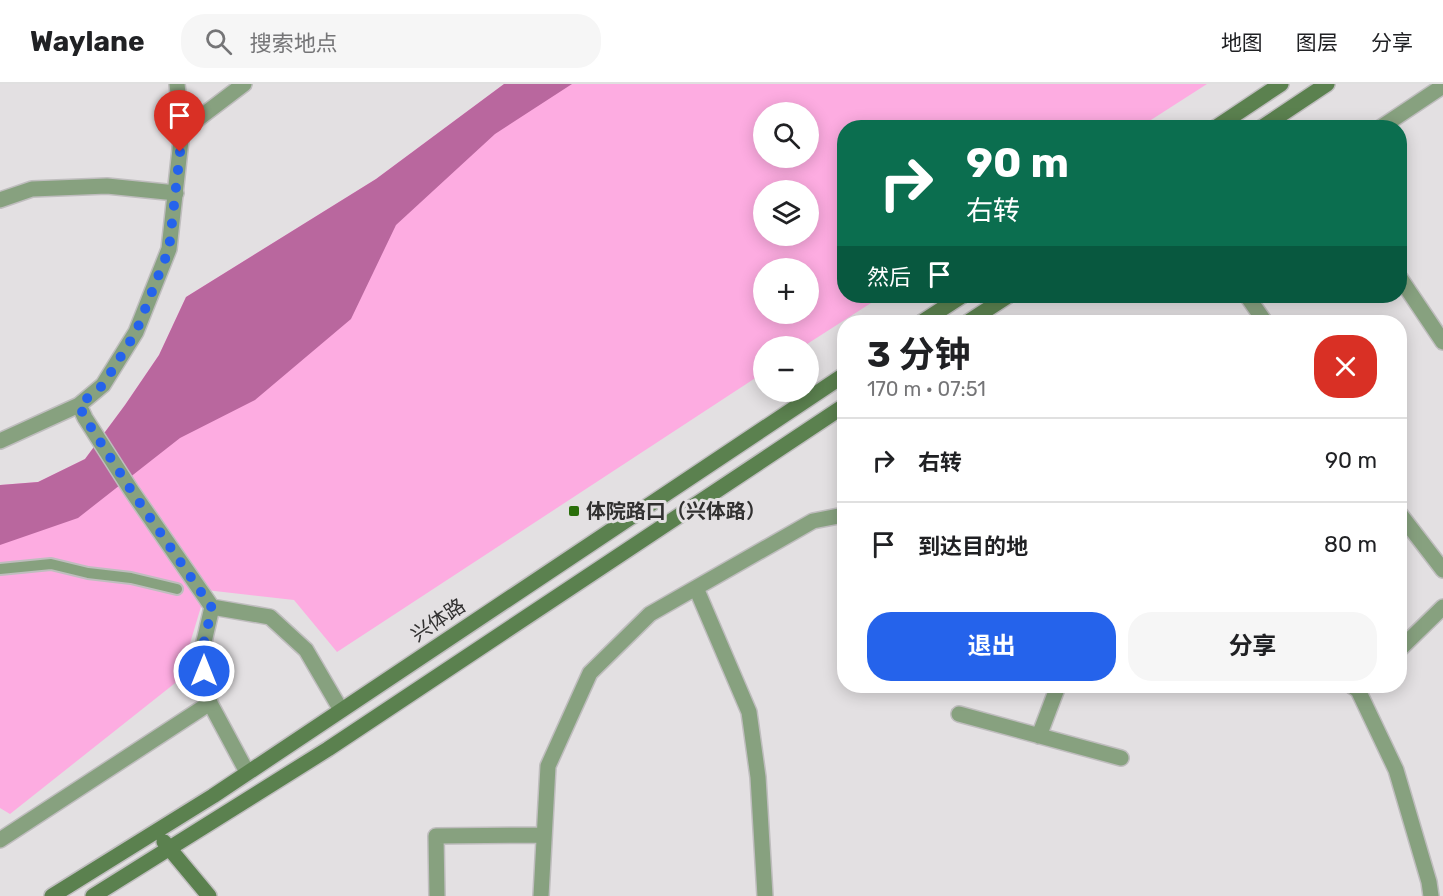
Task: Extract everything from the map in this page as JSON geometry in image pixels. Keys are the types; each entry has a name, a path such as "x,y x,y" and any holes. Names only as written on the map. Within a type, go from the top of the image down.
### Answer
{"street":[{"path":"0,441 82,411 103,385 136,332 169,249 182,131 177,84"},
{"path":"182,131 244,84"},
{"path":"1227,120 1281,84"},
{"path":"1273,120 1327,84"},
{"path":"1392,120 1443,87"},
{"path":"0,200 32,189 107,186 176,193"},
{"path":"1407,288 1443,342"},
{"path":"933,315 951,303"},
{"path":"979,315 997,303"},
{"name":"兴体路","path":"52,896 158,831 837,380"},
{"path":"82,411 131,490 212,608 270,617 306,650 341,710"},
{"path":"93,896 328,749 837,411"},
{"path":"541,896 548,766 590,673 650,614 813,521 837,516"},
{"path":"1407,523 1443,570"},
{"path":"696,588 749,712 758,777 765,896"},
{"path":"1407,643 1443,607"},
{"path":"212,608 201,655 210,703 247,772"},
{"path":"1039,735 1055,693"},
{"path":"1361,693 1396,770 1429,882 1431,896"},
{"path":"0,840 210,703"},
{"path":"959,714 1121,758"},
{"path":"158,831 168,849 209,896"},
{"path":"436,896 436,836 544,835"}],"lane":[{"path":"0,569 51,564 88,573 131,578 177,589"}],"shaded area":[{"path":"504,84 1207,84 1151,120 837,120 837,303 871,303 852,315 837,315 837,325 819,336 753,336 753,380 337,652 294,600 206,590 179,680 10,814 0,808 0,485 38,482 85,459 159,355 186,297 376,179"},
{"path":"504,84 572,84 495,134 396,225 351,319 255,400 180,438 78,518 0,545 0,485 38,482 85,459 159,355 186,297 376,179"}],"place":[{"name":"体院路口（兴体路）","path":"574,511"}],"route":[{"path":"180,152 169,249 136,332 103,385 79,405 131,490 212,608 201,655 204,671"}]}
